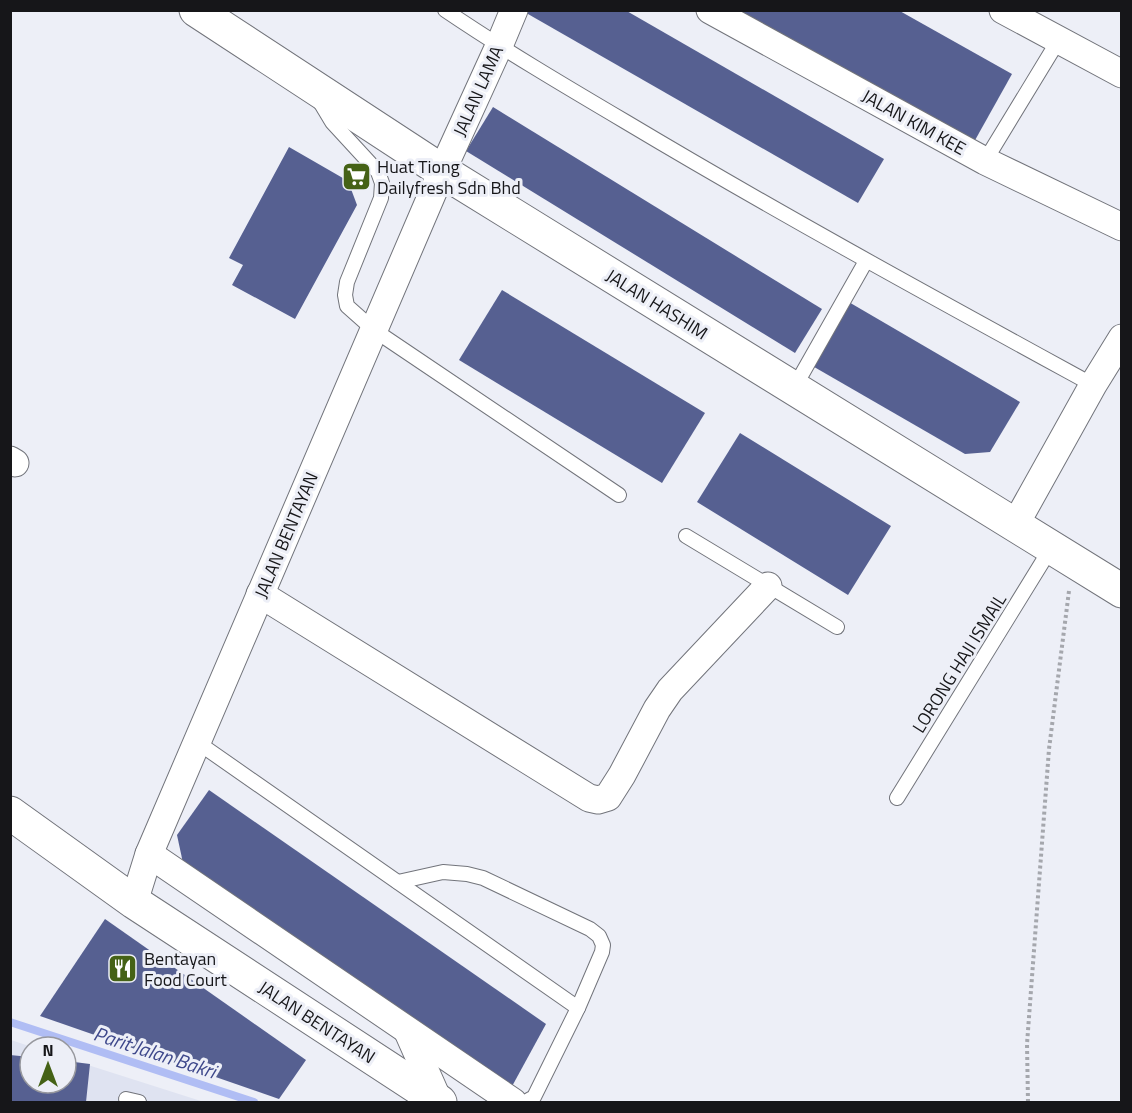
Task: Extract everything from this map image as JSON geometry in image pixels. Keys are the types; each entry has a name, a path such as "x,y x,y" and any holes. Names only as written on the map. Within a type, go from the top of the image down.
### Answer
{"street":[{"name":"JALAN HASHIM","path":"196,10 442,171 1122,591"},
{"name":"JALAN LAMA","path":"442,171 514,10"},
{"path":"1003,10 1122,74"},
{"name":"JALAN KIM KEE","path":"713,11 985,161 1122,227"},
{"name":"JALAN BENTAYAN","path":"134,902 149,854 442,171"},
{"path":"1015,525 1093,385 1122,338"},
{"path":"260,594 589,798 598,800 608,797 670,690 768,586"},
{"name":"JALAN BENTAYAN","path":"10,813 134,902 440,1102"},
{"path":"149,854 513,1102"},
{"path":"408,1031 440,1102"}],"lane":[{"path":"445,10 499,46 693,163 1093,385"},
{"path":"985,161 1058,41"},
{"path":"311,85 332,122 378,172 382,183 381,198 347,282 345,295 347,306 374,330 619,495"},
{"path":"794,388 866,261"},
{"path":"686,536 837,627"},
{"name":"LORONG HAJI ISMAIL","path":"897,798 1062,554"},
{"path":"197,742 578,1008"},
{"path":"398,882 443,872 483,878 590,929 599,936 603,945 602,952 578,1008 534,1097 525,1102"}],"path":[{"path":"1028,1102 1027,1044 1062,554"}],"shaded area":[{"path":"11,1040 18,1042 18,1095 78,1095 78,1062 204,1102 11,1102"}],"building":[{"path":"521,10 625,10 884,159 858,203"},
{"path":"735,10 898,10 1012,74 974,142"},
{"path":"493,107 822,309 795,353 466,151"},
{"path":"289,147 348,181 357,205 295,319 232,285 243,265 229,258"},
{"path":"502,290 705,413 662,483 459,360"},
{"path":"847,301 1020,402 990,452 965,454 809,364"},
{"path":"740,433 891,526 848,595 697,502"},
{"path":"209,790 546,1024 510,1090 183,863 177,835"},
{"name":"Bentayan Food Court","path":"105,919 306,1060 279,1099 40,1016"},
{"path":"10,1055 18,1056 18,1095 78,1095 78,1062 90,1064 86,1102 10,1102"}],"waterway":[{"name":"Parit Jalan Bakri","path":"10,1022 254,1102"}],"place":[{"name":"Huat Tiong Dailyfresh Sdn Bhd","path":"356,176"},
{"name":"Bentayan Food Court","path":"123,968"}]}
